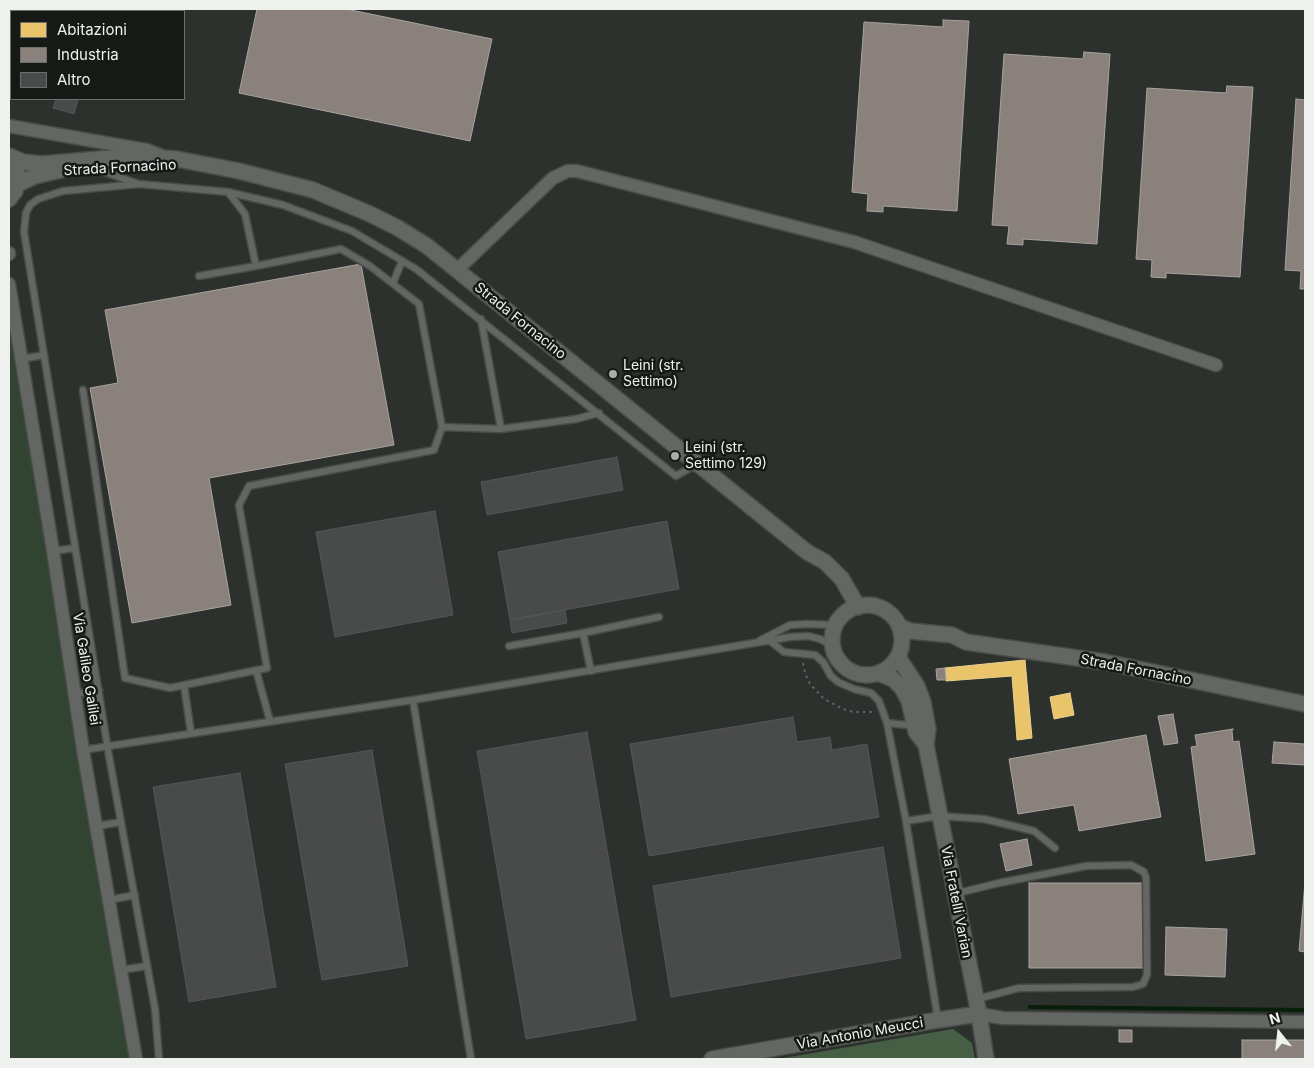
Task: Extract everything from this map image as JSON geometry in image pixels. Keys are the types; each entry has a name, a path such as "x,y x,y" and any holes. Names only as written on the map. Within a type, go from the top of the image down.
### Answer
{"street":[{"name":"Strada Fornacino","path":"9,126 139,148 169,158 239,171 313,190 398,228 427,246 807,552 825,562 842,579 858,607"},
{"name":"Strada Fornacino","path":"9,157 23,162 42,164 111,158 169,158"},
{"path":"9,157 17,169 18,184 9,200"},
{"name":"Strada Fornacino","path":"18,184 50,172 90,167 178,166 195,163"},
{"path":"457,270 553,178 568,171 577,170 854,242 1216,365"},
{"name":"Via Galileo Galilei","path":"9,284 96,826 136,1059"},
{"name":"Strada Fornacino","path":"807,552 839,590 843,606 838,621"},
{"path":"858,607 878,607 894,618 899,626 902,644 899,654 893,664 878,673 866,675 854,673 844,667 837,658 833,646 833,636 838,621 848,611 858,607"},
{"name":"Strada Fornacino","path":"899,626 910,631 952,635 966,642"},
{"name":"Strada Fornacino","path":"899,654 920,642 952,644 966,642 1105,662 1305,704"},
{"name":"Via Fratelli Varian","path":"899,654 908,674 917,686 923,702 920,722"},
{"name":"Via Fratelli Varian","path":"878,673 892,679 902,688 920,722 928,729 926,745 979,1014 986,1059"},
{"path":"979,1014 1013,1018 1305,1022"},
{"name":"Via Antonio Meucci","path":"712,1059 979,1014"}],"lane":[{"path":"90,167 139,184"},
{"path":"159,1059 155,1010 108,746 24,232 26,213 30,205 38,198 63,191 139,184 228,192 283,206 352,231 416,269 676,476 697,464"},
{"path":"228,192 245,214 256,266"},
{"path":"83,390 125,678 170,688 267,668 239,505 249,486 434,450 442,427 420,304 370,266 341,249 200,276"},
{"path":"393,283 402,261"},
{"path":"481,319 502,429"},
{"path":"20,359 44,356"},
{"path":"442,427 502,429 576,419 598,413"},
{"path":"53,551 75,548"},
{"path":"509,646 660,617"},
{"path":"753,644 790,625 838,621"},
{"path":"583,633 591,671"},
{"path":"84,750 413,700 770,641 808,636 820,639 833,646"},
{"path":"770,641 784,652 815,655 823,662 831,676 838,682 845,686 871,692 879,701 887,723 906,821 938,1020"},
{"path":"256,670 270,721"},
{"path":"184,685 191,733"},
{"path":"75,694 99,690"},
{"path":"413,700 471,1059"},
{"path":"887,723 920,722"},
{"path":"906,821 939,816 971,818 1010,825 1034,831 1056,848"},
{"path":"96,826 121,822"},
{"path":"954,894 1086,866 1131,865 1144,872 1146,878 1147,975 1143,984 1133,987 1019,988 976,999"},
{"path":"109,900 135,895"},
{"path":"121,970 147,966"}],"path":[{"path":"802,662 810,684 824,699 848,711 872,712"}],"green space":[{"path":"9,301 136,1059 9,1059"},
{"path":"953,1029 972,1043 975,1059 778,1059"}],"building: Abitazioni":[{"path":"1025,660 1032,738 1017,740 1012,676 946,681 945,668"},
{"path":"1070,693 1074,715 1054,719 1050,697"}],"building: Industria":[{"path":"257,9 346,9 492,39 470,141 239,93"},
{"path":"943,20 969,21 957,211 883,206 883,212 867,211 868,194 852,192 864,22 943,27"},
{"path":"1084,52 1110,54 1097,244 1023,239 1023,245 1007,244 1009,226 992,225 1004,54 1083,59"},
{"path":"1227,86 1253,87 1240,277 1166,273 1166,278 1151,277 1152,260 1136,259 1147,88 1226,93"},
{"path":"1296,99 1305,100 1305,289 1300,289 1301,271 1285,270"},
{"path":"361,264 394,445 209,478 231,605 132,623 90,388 118,383 105,310"},
{"path":"945,668 946,680 937,680 936,669"},
{"path":"1173,714 1178,743 1164,745 1158,716"},
{"path":"1233,729 1233,742 1239,741 1255,854 1206,861 1191,747 1197,746 1195,735"},
{"path":"1146,735 1161,817 1079,831 1074,805 1018,814 1009,759"},
{"path":"1274,742 1305,744 1305,765 1272,763"},
{"path":"1027,839 1032,865 1006,871 1000,844"},
{"path":"1305,882 1305,952 1299,951"},
{"path":"1029,883 1144,883 1144,968 1029,968"},
{"path":"1166,927 1227,929 1225,977 1165,975"},
{"path":"1119,1030 1132,1030 1132,1042 1119,1042"},
{"path":"1242,1040 1305,1040 1305,1059 1242,1059"}],"building: Altro":[{"path":"56,100 78,100 74,114 53,108"},
{"path":"617,457 623,490 487,515 481,482"},
{"path":"435,511 453,615 335,637 316,532"},
{"path":"667,521 679,589 510,620 498,552"},
{"path":"565,610 567,623 512,633 510,620"},
{"path":"793,717 797,742 830,737 832,750 867,744 879,817 649,856 630,744"},
{"path":"587,732 636,1020 526,1039 477,751"},
{"path":"372,750 408,966 322,980 285,764"},
{"path":"240,773 276,987 189,1002 153,787"},
{"path":"883,847 901,958 671,997 653,886"}],"waterway":[{"path":"1030,1007 1305,1010"}],"place":[{"name":"Leini (str. Settimo)","path":"613,374"},
{"name":"Leini (str. Settimo 129)","path":"675,456"}]}
